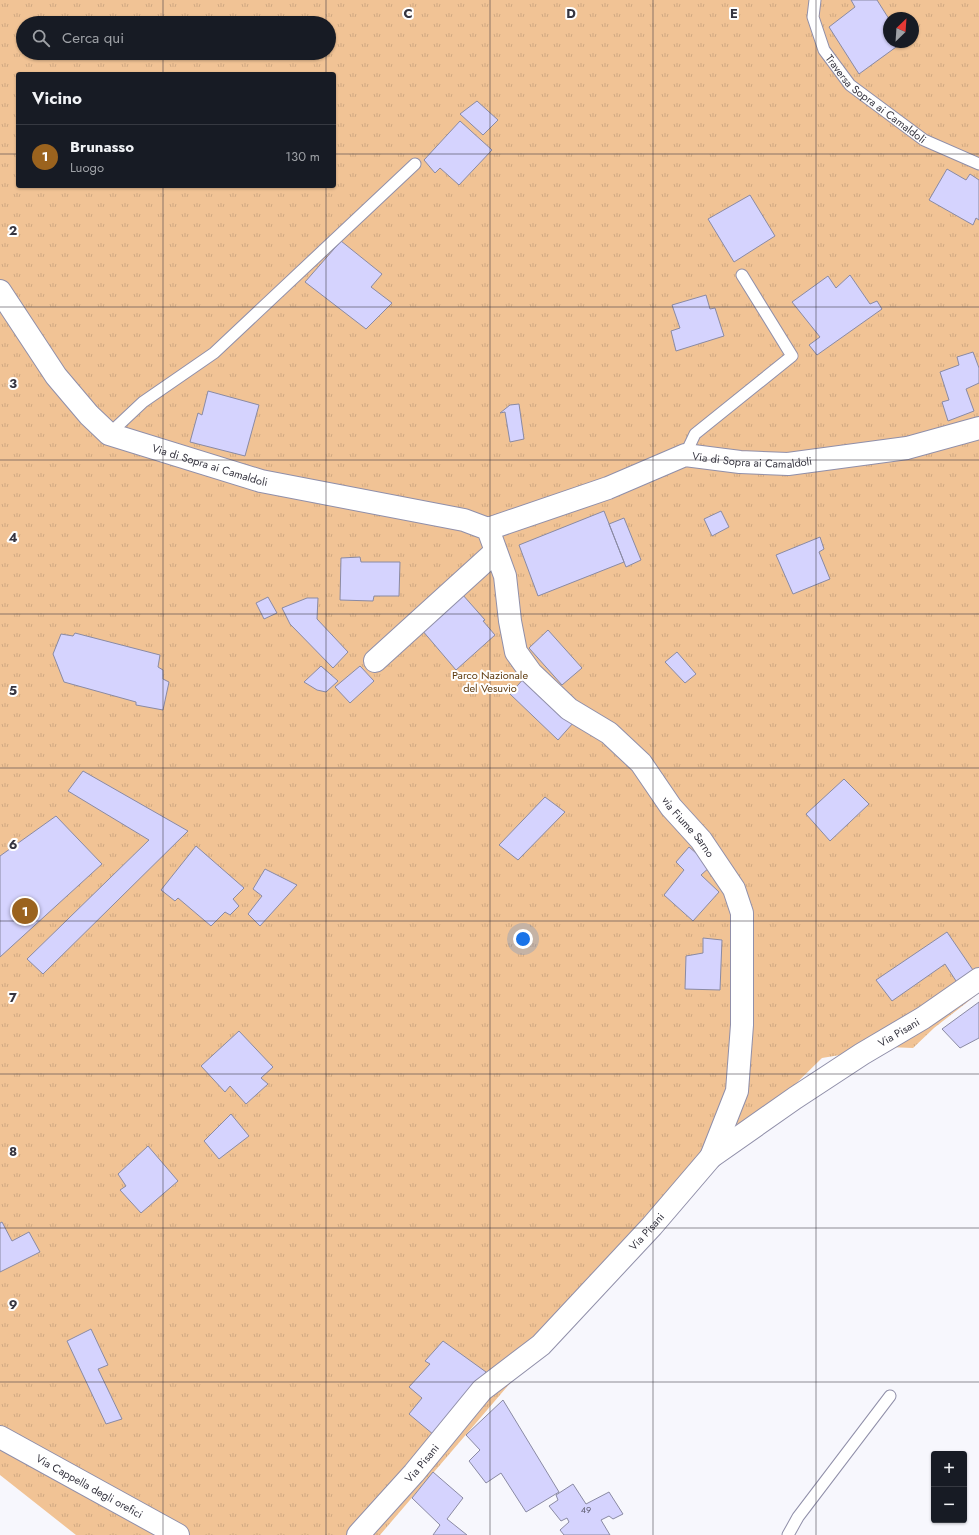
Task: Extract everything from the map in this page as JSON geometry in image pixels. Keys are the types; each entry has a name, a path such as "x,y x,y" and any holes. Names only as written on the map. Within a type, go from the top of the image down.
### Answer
{"street":[{"name":"Via di Sopra ai Camaldoli","path":"0,291 56,376 89,415 109,434 261,481 464,520 488,529 608,488 685,455 740,462 788,464 907,448 979,428"},
{"path":"376,661 495,552 488,529"},
{"name":"via Fiume Sarno","path":"495,552 505,576 510,621 516,652 531,673 569,709 609,733 641,762 671,807 701,840 734,889 742,913 742,1025 737,1091 711,1157"},
{"name":"Via Pisani","path":"358,1535 414,1473 482,1390 541,1345 652,1226 711,1157 795,1098 862,1054 923,1018 979,979"},
{"name":"Via Cappella degli orefici","path":"0,1437 178,1535"}],"lane":[{"name":"Traversa Sopra ai Camaldoli","path":"815,0 813,17 824,50 850,85 924,140 979,164"},
{"path":"109,434 143,402 214,353 415,164"},
{"path":"685,455 695,434 792,356 742,276"},
{"path":"788,1535 798,1517 890,1396"}],"green space":[{"name":"Parco Nazionale del Vesuvio","path":"0,0 979,0 979,993 934,1028 913,1048 888,1047 822,1058 767,1112 530,1360 380,1535 76,1535 0,1475"}],"building":[{"path":"851,0 877,0 885,12 883,12 883,48 895,48 859,74 829,27 855,7"},
{"path":"477,101 498,120 483,135 460,114"},
{"path":"460,121 492,150 459,185 440,168 435,173 424,160"},
{"path":"947,169 966,180 970,174 979,180 979,220 976,218 973,225 929,200"},
{"path":"750,195 775,236 734,262 708,219"},
{"path":"341,241 382,274 371,287 392,303 366,329 305,282"},
{"path":"850,275 870,304 877,301 882,309 817,355 809,345 820,337 792,302 828,276 836,288"},
{"path":"706,295 710,309 715,308 724,336 676,351 671,331 680,328 672,305"},
{"path":"973,352 979,368 979,383 966,389 974,411 948,421 942,402 949,400 940,372 959,365 957,357"},
{"path":"208,391 259,405 245,456 190,442 198,413 202,415"},
{"path":"519,404 524,439 510,442 505,412 500,413 510,405"},
{"path":"604,511 624,562 538,596 519,545"},
{"path":"721,511 729,527 712,536 704,519"},
{"path":"624,518 641,560 626,567 609,524"},
{"path":"820,537 824,549 819,552 830,579 793,594 776,555"},
{"path":"360,557 361,562 400,562 399,596 374,596 373,601 340,600 341,558"},
{"path":"462,594 485,620 483,621 495,635 456,670 422,630"},
{"path":"268,597 277,613 264,619 256,603"},
{"path":"307,598 318,598 317,619 348,652 333,668 290,624 282,608"},
{"path":"548,630 582,668 562,685 529,648"},
{"path":"75,633 160,655 158,667 163,670 163,679 169,682 163,710 136,705 136,702 64,682 53,654 61,634 73,636"},
{"path":"677,652 696,674 685,683 665,662"},
{"path":"321,666 338,681 326,692 317,690 304,682"},
{"path":"360,666 374,681 350,703 335,687"},
{"path":"526,676 574,722 558,740 510,694"},
{"path":"83,771 188,831 43,974 27,959 149,840 68,791"},
{"path":"844,779 869,804 830,841 806,814"},
{"path":"545,797 565,812 518,860 499,845"},
{"path":"56,816 102,864 0,957 0,856"},
{"path":"196,846 244,888 233,899 239,906 230,915 225,912 211,926 178,898 175,901 161,890"},
{"path":"689,847 711,866 701,875 719,892 693,921 664,895 684,870 676,862"},
{"path":"265,869 297,885 260,926 248,914 262,896 253,889"},
{"path":"947,932 975,973 958,984 945,964 892,1001 876,980"},
{"path":"703,938 722,940 720,990 685,989 686,956 703,953"},
{"path":"979,1002 979,1038 960,1048 942,1029"},
{"path":"239,1031 273,1067 261,1078 268,1084 246,1104 230,1086 225,1092 201,1066"},
{"path":"231,1114 249,1136 219,1159 204,1141"},
{"path":"148,1146 178,1181 141,1213 120,1190 126,1186 118,1174"},
{"path":"2,1222 12,1241 29,1232 40,1252 0,1272 0,1223"},
{"path":"91,1329 108,1365 98,1369 122,1419 106,1424 67,1341"},
{"path":"443,1341 486,1372 434,1435 409,1414 422,1398 409,1387 430,1364 425,1361"},
{"path":"503,1400 559,1492 526,1512 501,1473 486,1483 469,1461 480,1450 466,1435"},
{"path":"433,1472 463,1498 447,1519 467,1535 433,1535 440,1525 412,1498"},
{"path":"573,1484 586,1504 609,1492 623,1514 613,1519 609,1516 601,1520 610,1535 564,1535 560,1530 569,1522 567,1518 561,1521 549,1506 558,1500 556,1495"}],"place":[{"name":"Brunasso","path":"25,911"}]}
